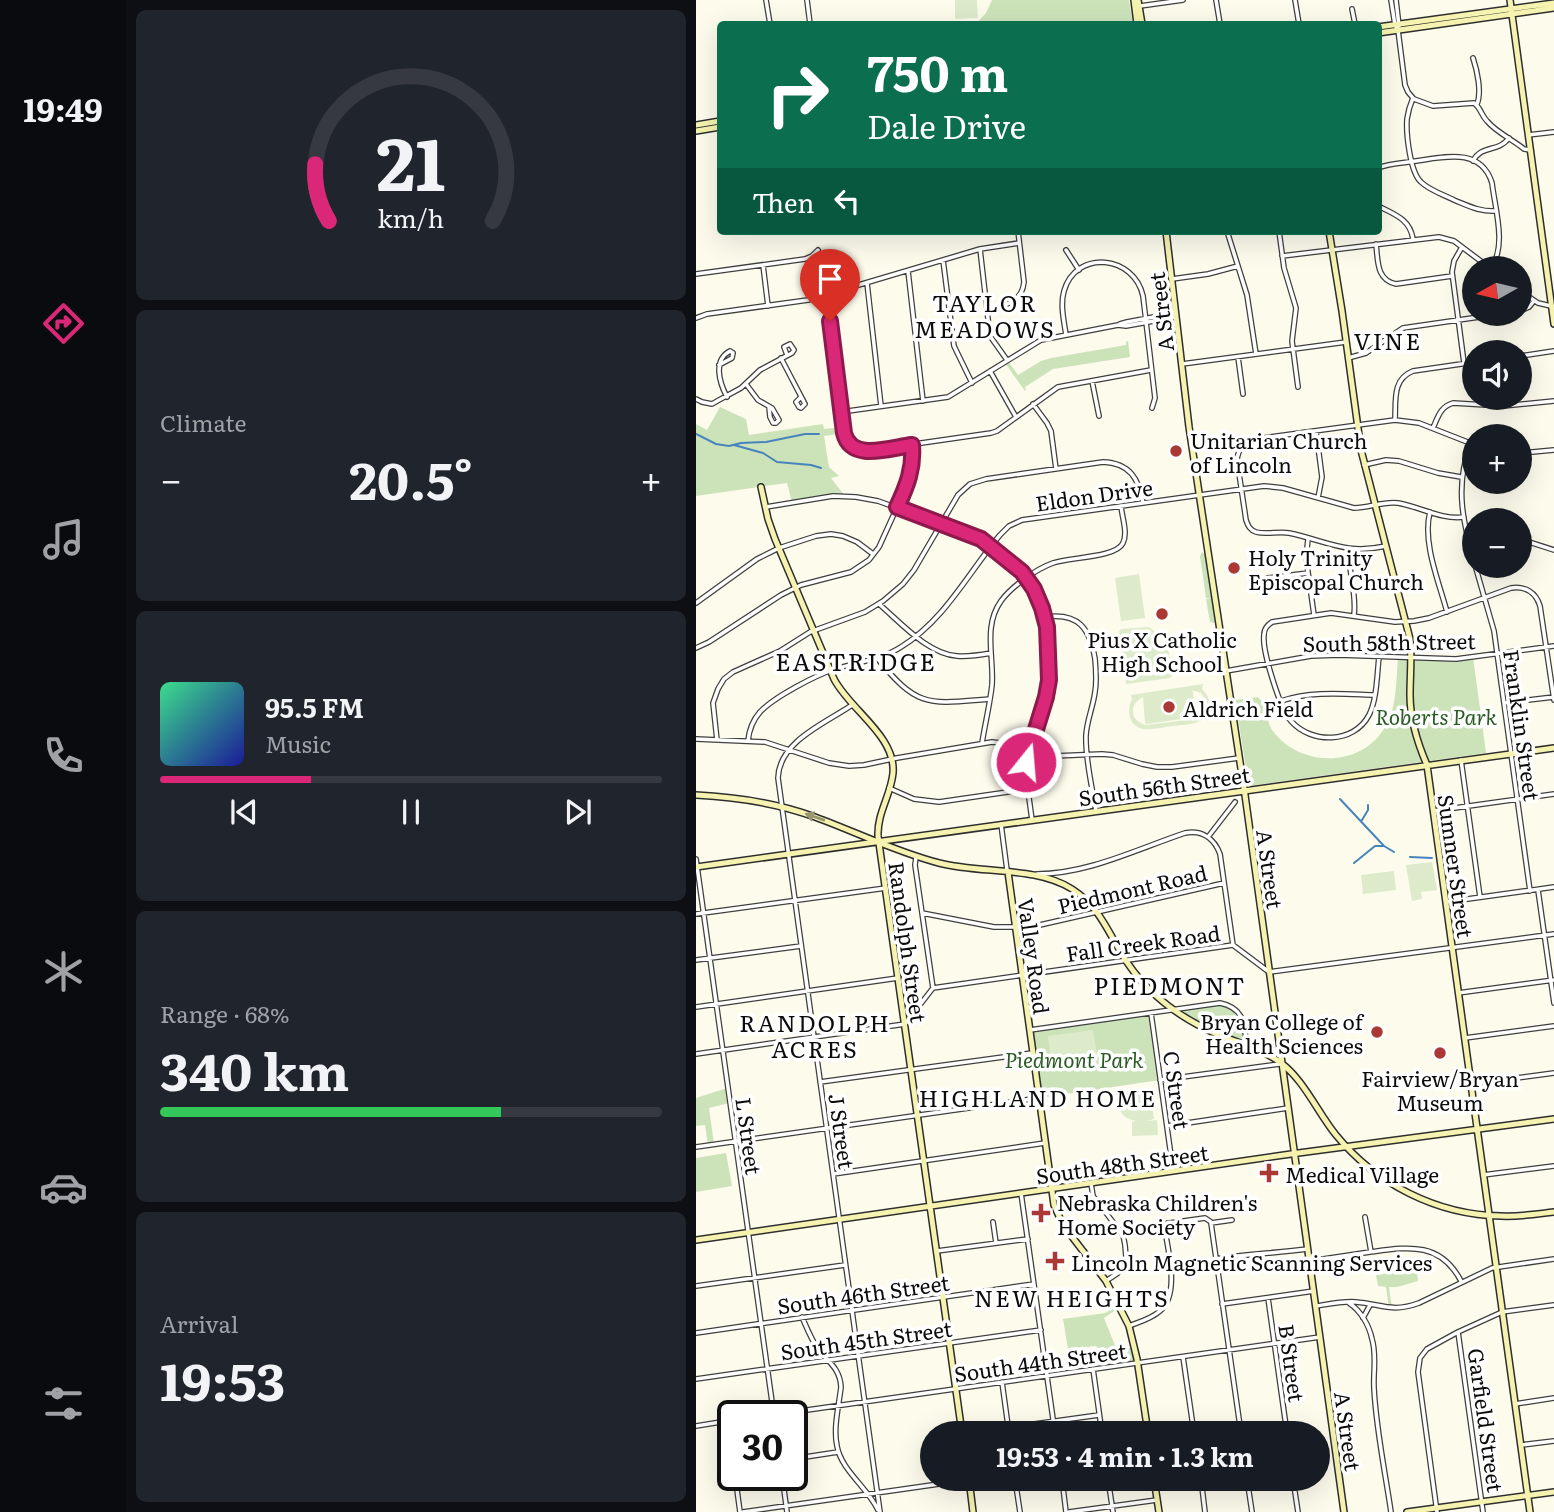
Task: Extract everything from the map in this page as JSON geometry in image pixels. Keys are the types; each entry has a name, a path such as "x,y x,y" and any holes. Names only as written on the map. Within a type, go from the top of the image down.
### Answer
{"main road":[{"path":"1510,0 1554,324"},
{"path":"1136,3 1139,21"},
{"path":"1382,27 1554,6"},
{"path":"1382,32 1397,27"},
{"path":"696,125 717,122"},
{"path":"696,131 717,128"},
{"name":"A Street","path":"1166,235 1199,495 1244,790 1344,1512"},
{"name":"Sumner Street","path":"1330,235 1364,465 1410,639 1412,721 1427,765 1530,1512"},
{"path":"761,487 779,548 830,671 852,705 885,741 892,759"},
{"name":"South 56th Street","path":"696,867 1554,748"},
{"name":"Randolph Street","path":"892,759 893,775 878,821 879,842 960,1421"},
{"path":"696,795 782,807 916,856 962,868 1033,875 1064,884 1082,896 1098,913 1126,960 1145,985 1173,1010 1199,1026 1282,1063 1346,1147 1374,1172 1407,1193 1459,1212 1489,1216 1554,1212"},
{"path":"855,845 856,833"},
{"name":"Valley Road","path":"1008,873 1055,1208 1061,1222 1106,1281 1129,1326 1138,1363 1146,1421"},
{"name":"South 48th Street","path":"696,1240 1554,1119"},
{"path":"971,1491 973,1512"},
{"path":"1156,1491 1159,1512"},
{"path":"1407,1512 1554,1492"}],"street":[{"path":"766,0 770,21"},
{"path":"807,0 810,21"},
{"path":"1136,3 1182,0"},
{"path":"1216,0 1220,21"},
{"path":"1295,0 1298,21"},
{"path":"1393,0 1405,85 1413,98 1433,106 1467,102 1476,104 1487,121 1524,149 1530,150"},
{"path":"1352,9 1354,21"},
{"path":"1473,58 1479,97 1476,104"},
{"path":"1413,98 1407,121 1412,162 1417,177 1427,187 1474,209 1496,211"},
{"path":"1528,135 1554,132"},
{"path":"1473,161 1481,151 1500,146 1509,138"},
{"path":"1382,167 1453,156 1473,161 1482,167 1490,178 1496,211 1500,245 1498,256"},
{"path":"1382,208 1405,221 1411,229 1413,239"},
{"path":"987,310 1014,302 1022,292 1024,282 1018,235"},
{"path":"1228,235 1249,305 1255,354"},
{"path":"1279,235 1286,277 1296,308 1292,335 1298,387"},
{"path":"1282,256 1444,237 1474,256"},
{"path":"696,318 707,314 808,300 980,249 1019,243"},
{"path":"1376,244 1380,273 1389,283 1453,276"},
{"path":"1462,247 1454,261 1453,276 1462,349"},
{"path":"980,249 991,338 1008,361"},
{"path":"696,274 800,260 808,258 818,250"},
{"path":"1066,250 1079,270"},
{"path":"943,260 954,346 972,383"},
{"path":"1066,335 1064,294 1069,281 1079,270 1104,262 1127,270 1141,289 1155,398 1152,408"},
{"path":"763,265 768,306"},
{"path":"1171,279 1208,274 1238,266"},
{"path":"908,271 923,401"},
{"path":"867,283 881,406"},
{"path":"827,295 844,435 849,445 856,450 866,451 991,433 1058,387 1152,370"},
{"path":"1534,301 1551,306"},
{"path":"841,412 948,397 1041,340 1175,315"},
{"path":"1348,358 1366,353 1403,328 1462,319"},
{"path":"1181,364 1346,342"},
{"path":"1532,354 1554,351"},
{"path":"696,399 712,404 727,397 760,370 787,355"},
{"path":"1238,357 1243,394"},
{"path":"781,358 801,397"},
{"path":"1395,420 1396,389 1403,376 1413,370 1462,363"},
{"path":"719,365 727,397"},
{"path":"990,372 1016,416"},
{"path":"1092,381 1099,416"},
{"path":"746,384 758,400 769,407"},
{"path":"1433,428 1440,411 1453,403 1503,406 1554,401"},
{"path":"1033,404 1051,431 1056,469"},
{"path":"1386,546 1366,550 1349,549 1288,533 1252,530 1247,523 1238,457 1240,449 1255,439 1395,420 1411,421 1462,440"},
{"path":"1316,430 1322,477 1318,498"},
{"path":"696,648 776,597 862,566 879,547 897,507 910,474 912,445"},
{"path":"1532,452 1554,450"},
{"path":"1364,465 1386,460 1399,461 1461,477"},
{"path":"717,740 713,703 725,679 813,630 862,613 879,604 912,574 959,494 975,482 1103,462 1118,464 1127,469 1136,479 1143,503"},
{"name":"Franklin Street","path":"1462,473 1463,508"},
{"name":"Eldon Drive","path":"748,741 753,723 762,709 792,690 830,671 895,651 916,636 947,605 1006,528 1025,519 1273,486 1354,508 1399,503 1451,517 1462,517"},
{"path":"765,507 838,496 867,498 978,537 1027,578 1037,596 1048,632 1048,684 1026,769 1033,820"},
{"path":"982,744 992,679 990,629 997,607 1007,594 1027,578 1054,562 1109,554 1118,550 1125,536 1121,506"},
{"path":"1430,512 1428,541 1447,611"},
{"path":"696,603 747,565 779,548 816,536 833,534 853,540 874,554"},
{"path":"1308,539 1305,552 1314,615"},
{"path":"1532,543 1554,550"},
{"path":"1349,549 1355,600 1354,615"},
{"path":"1268,578 1308,573"},
{"name":"Franklin Street","path":"1479,578 1494,631 1530,891"},
{"path":"1379,657 1371,711 1362,725 1348,734 1331,738 1314,735 1298,727 1287,716 1268,663 1265,630 1276,621 1331,613 1406,622 1422,620 1518,587 1535,596 1540,606 1553,698 1504,703"},
{"path":"879,604 932,649 963,656 991,653"},
{"path":"1045,617 1062,616 1076,621 1087,631 1092,641 1097,680 1086,740 1096,811"},
{"name":"South 58th Street","path":"1226,671 1325,655 1456,659 1554,646"},
{"path":"877,657 898,683 924,699 953,703 990,699"},
{"path":"1281,701 1321,693 1374,695"},
{"name":"J Street","path":"852,705 808,732 783,759 778,771 879,1512"},
{"path":"696,739 769,743 846,766 992,742 1006,743 1056,757 1113,755 1166,768 1239,758"},
{"path":"1461,760 1480,897"},
{"path":"889,788 914,799 939,802 1028,789"},
{"path":"1433,811 1554,794"},
{"path":"1208,837 1235,802"},
{"name":"Valley Road","path":"1001,824 1008,873"},
{"path":"1033,875 1089,867 1187,832 1198,833 1208,837 1219,850 1233,945"},
{"path":"696,1054 905,1024 933,988 915,865 916,856"},
{"name":"L Street","path":"696,859 772,1400"},
{"path":"1064,884 1066,872"},
{"name":"Piedmont Road","path":"922,913 1015,929 1040,926 1224,883"},
{"path":"1446,902 1554,887"},
{"path":"696,914 886,888"},
{"path":"1538,890 1554,1003"},
{"path":"1269,972 1554,934"},
{"name":"Fall Creek Road","path":"933,988 1233,945 1269,972"},
{"path":"696,960 801,946"},
{"path":"696,1007 898,978"},
{"path":"1458,993 1552,980"},
{"path":"1030,1030 1218,1003 1236,1010 1243,1020 1247,1046"},
{"name":"C Street","path":"1151,1013 1173,1171"},
{"path":"1465,1038 1554,1026"},
{"path":"820,1082 1033,1054"},
{"path":"1160,1080 1282,1063"},
{"path":"1471,1084 1554,1073"},
{"path":"696,1146 1039,1098"},
{"path":"1167,1126 1288,1108"},
{"path":"833,1174 1045,1143"},
{"path":"1484,1175 1554,1166"},
{"path":"1091,1183 1094,1198 1123,1235 1126,1252 1118,1273 1106,1281"},
{"path":"1021,1193 1054,1421 1099,1415"},
{"path":"1365,1217 1371,1252"},
{"path":"1123,1235 1134,1228 1205,1218 1211,1223 1239,1421"},
{"path":"1211,1223 1232,1220"},
{"path":"994,1222 996,1243"},
{"path":"1129,1326 1160,1311 1170,1293 1171,1280 1164,1224"},
{"path":"937,1251 1028,1239"},
{"path":"1310,1261 1407,1248 1430,1251 1449,1264 1461,1282"},
{"path":"1216,1259 1308,1249"},
{"path":"1316,1306 1353,1302 1390,1308 1406,1307 1496,1267 1554,1259"},
{"path":"696,1286 845,1265"},
{"name":"South 46th Street","path":"696,1333 1034,1284"},
{"path":"1222,1304 1314,1292"},
{"name":"B Street","path":"1268,1298 1285,1421"},
{"path":"1343,1303 1352,1305 1363,1318 1375,1349 1374,1389 1391,1512"},
{"path":"1363,1318 1371,1304"},
{"path":"1437,1510 1418,1372 1424,1352 1430,1346 1502,1312 1554,1305"},
{"path":"802,1317 813,1342 833,1364 840,1377 835,1437 838,1452 879,1512"},
{"name":"South 45th Street","path":"696,1379 1041,1330"},
{"name":"Garfield Street","path":"1458,1332 1484,1512"},
{"name":"South 44th Street","path":"808,1410 1320,1337"},
{"path":"1183,1356 1192,1421"},
{"path":"1093,1369 1100,1421"},
{"path":"1002,1382 1008,1421"},
{"path":"1515,1404 1554,1398"},
{"path":"696,1426 717,1423"},
{"path":"1521,1445 1554,1441"},
{"path":"808,1457 838,1452"},
{"path":"738,1491 741,1512 920,1487"},
{"path":"784,1491 787,1512"},
{"path":"1017,1491 1020,1512"},
{"path":"1064,1491 1068,1512 1157,1500"},
{"path":"1110,1491 1113,1512"},
{"path":"1202,1491 1205,1512"},
{"path":"1248,1491 1251,1512"},
{"path":"1295,1491 1298,1512"}],"green space":[{"path":"955,0 977,0 978,18 955,19"},
{"path":"992,0 1129,0 1132,21 979,21"},
{"path":"1128,341 1130,357 1053,369 1025,387 1025,391 1005,363 1008,361 1018,375 1041,361 1126,345"},
{"path":"720,407 746,419 749,435 823,424 824,429 843,427 844,433 824,436 829,467 839,476 831,478 845,496 792,502 787,483 696,496 696,424 707,430"},
{"path":"1202,552 1205,554 1210,584 1208,586 1210,586 1216,622 1213,623 1210,622 1206,599 1211,598 1206,598 1200,556"},
{"path":"1139,574 1145,618 1121,621 1115,578"},
{"path":"1149,627 1158,634 1160,648 1168,648 1172,675 1170,678 1126,684 1119,632 1121,629"},
{"name":"Roberts Park","path":"1473,657 1486,753 1249,786 1235,700 1258,697 1265,706 1273,731 1289,746 1303,754 1334,758 1363,749 1375,740 1385,727 1392,711 1398,658"},
{"path":"1203,684 1202,689 1210,706 1208,715 1200,721 1144,729 1135,725 1130,718 1131,695","holes":["1191,690 1201,693 1206,701 1205,711 1195,719 1146,725 1134,716 1133,708 1143,697 1147,724 1195,717"]},
{"path":"1432,862 1437,890 1421,892 1422,899 1412,901 1406,865"},
{"path":"1394,871 1396,890 1363,894 1361,875"},
{"path":"1220,1005 1237,1016 1243,1037 1240,1040 1213,1030 1185,1015 1184,1011"},
{"name":"Piedmont Park","path":"1151,1013 1160,1080 1039,1098 1030,1030"},
{"path":"1093,1030 1097,1055 1051,1061 1048,1036"},
{"path":"727,1088 729,1103 709,1108 714,1144 708,1145 705,1125 696,1126 696,1098"},
{"path":"1148,1089 1154,1119 1146,1121 1157,1120 1158,1135 1132,1136 1132,1122 1136,1121 1121,1112 1117,1094"},
{"path":"726,1153 732,1186 696,1192 696,1158"},
{"path":"1400,1248 1403,1271 1417,1270 1418,1281 1389,1287 1392,1308 1389,1308 1386,1287 1378,1286 1376,1275 1399,1272 1397,1249"},
{"path":"1119,1305 1120,1307 1104,1318 1116,1348 1120,1350 1135,1347 1138,1363 1105,1367 1103,1350 1095,1346 1068,1349 1063,1319 1105,1313"}],"waterway":[{"path":"696,434 716,444 729,446 819,434"},
{"path":"734,445 763,453 777,462 821,468"},
{"path":"1340,799 1384,846 1394,852"},
{"path":"1362,820 1368,805"},
{"path":"1354,863 1375,846 1383,846"},
{"path":"1410,857 1432,858"}],"place":[{"name":"Unitarian Church of Lincoln","path":"1176,451"},
{"name":"Holy Trinity Episcopal Church","path":"1234,568"},
{"name":"Pius X Catholic High School","path":"1162,614"},
{"name":"Aldrich Field","path":"1169,707"},
{"name":"Bryan College of Health Sciences","path":"1377,1032"},
{"name":"Fairview/Bryan Museum","path":"1440,1053"},
{"name":"Medical Village","path":"1269,1173"},
{"name":"Nebraska Children's Home Society","path":"1041,1213"},
{"name":"Lincoln Magnetic Scanning Services","path":"1055,1261"}],"district":[{"name":"TAYLOR MEADOWS","path":"985,315"},
{"name":"VINE","path":"1388,340"},
{"name":"EASTRIDGE","path":"856,660"},
{"name":"PIEDMONT","path":"1170,984"},
{"name":"RANDOLPH ACRES","path":"815,1035"},
{"name":"HIGHLAND HOME","path":"1038,1097"},
{"name":"NEW HEIGHTS","path":"1072,1297"}],"route":[{"path":"830,321 847,443 862,451 912,445 910,474 897,507 981,539 1022,572 1037,596 1048,632 1049,680 1026,762"}]}
